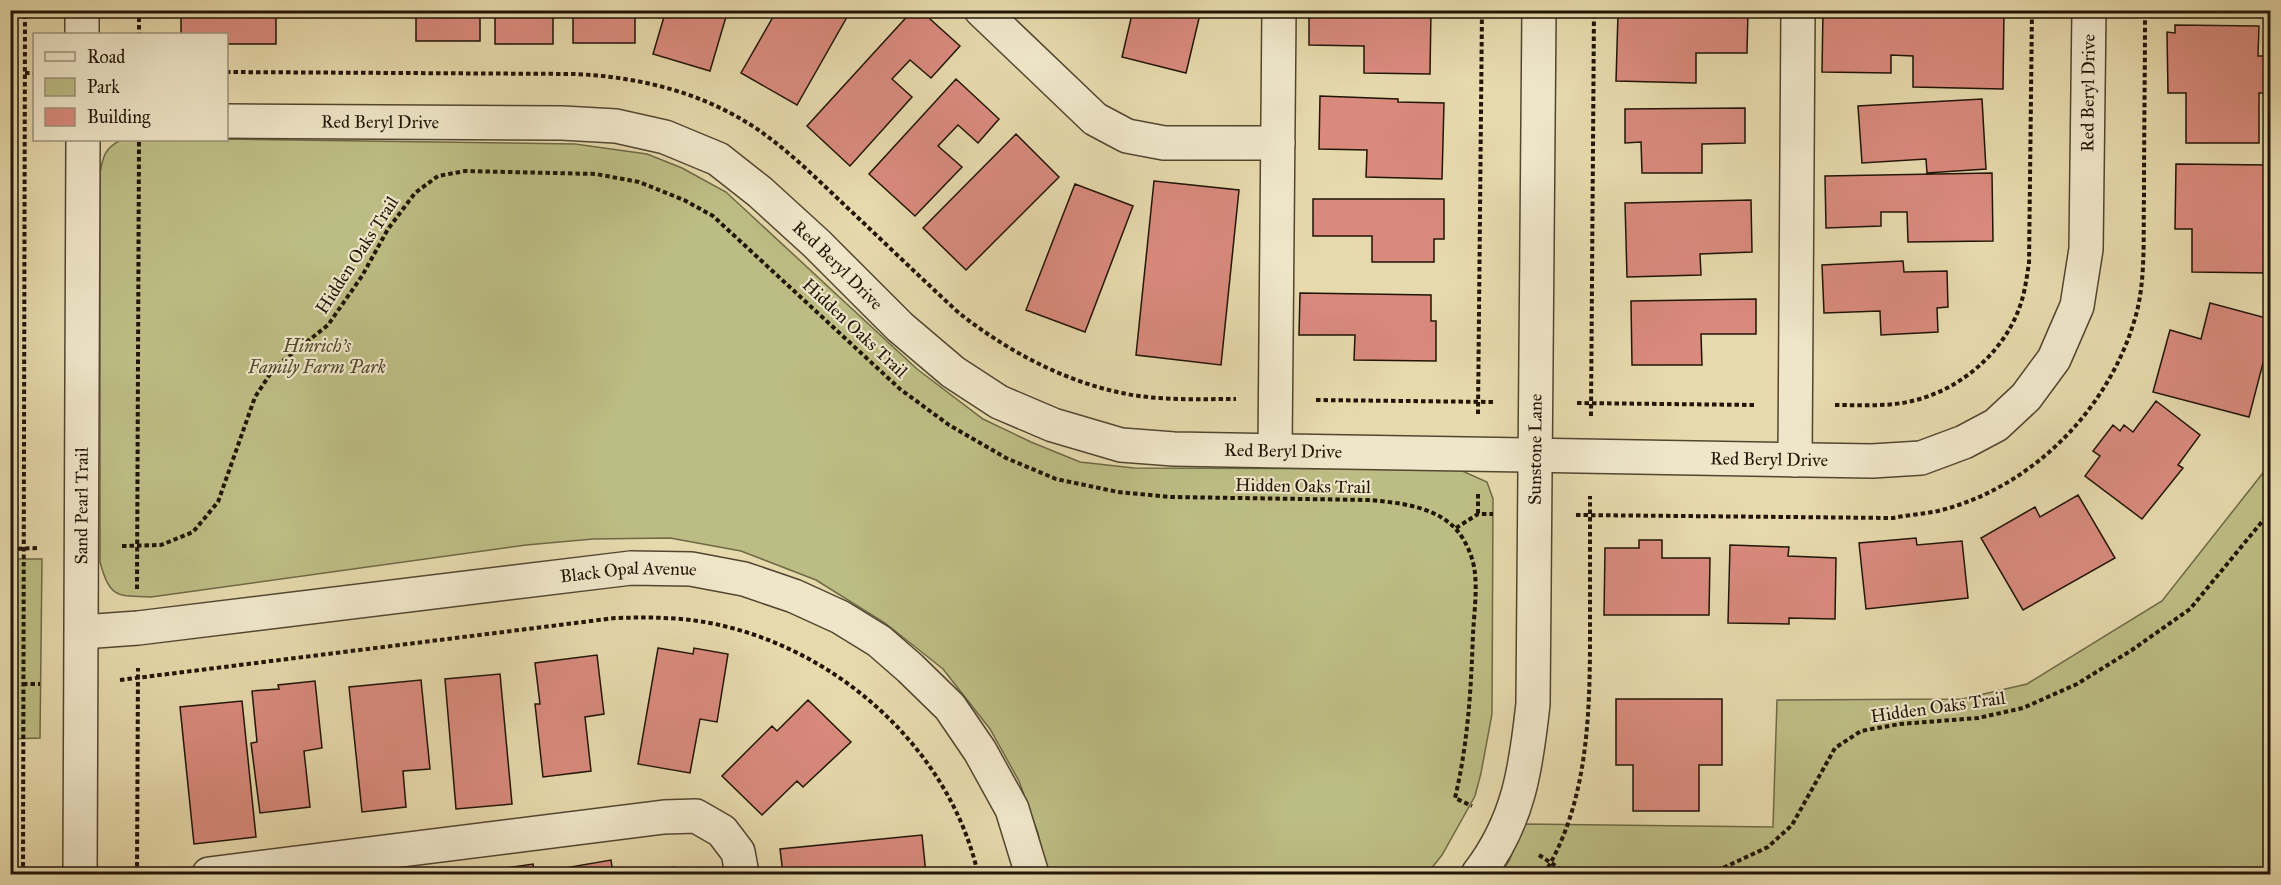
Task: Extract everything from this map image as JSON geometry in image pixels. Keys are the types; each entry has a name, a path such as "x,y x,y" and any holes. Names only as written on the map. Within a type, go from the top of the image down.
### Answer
{"street":[{"path":"82,10 82,33"},
{"path":"981,10 1095,119 1127,136 1164,143 1278,142"},
{"path":"1275,450 1279,10"},
{"name":"Sunstone Lane","path":"1478,874 1506,831 1521,788 1533,704 1539,10"},
{"path":"1795,460 1798,10"},
{"name":"Red Beryl Drive","path":"228,121 562,123 616,126 665,137 718,159 752,186 817,244 900,327 952,372 999,402 1053,425 1121,445 1174,449 1872,461 1921,458 1964,442 1996,425 2026,397 2054,358 2077,306 2086,249 2089,10"},
{"name":"Sand Pearl Trail","path":"80,874 83,141"},
{"name":"Black Opal Avenue","path":"82,632 138,628 631,568 691,569 744,579 794,596 840,617 879,641 950,707 980,751 1012,809 1032,874"},
{"path":"209,874 652,819 696,816 722,831 738,852 742,874"}],"path":[{"path":"23,874 25,10"},
{"path":"139,10 139,33"},
{"path":"1478,514 1482,10"},
{"path":"1456,528 1478,514 1893,518 1938,511 1988,492 2031,468 2069,435 2099,395 2122,356 2137,314 2143,252 2145,10"},
{"path":"25,73 33,73"},
{"path":"137,874 139,141"},
{"name":"Hidden Oaks Trail","path":"10,549 161,545 193,532 218,501 255,397 274,368 328,326 362,276 388,229 415,193 438,176 465,171 596,174 639,182 684,200 713,216 900,388 941,419 1006,458 1056,479 1118,492 1171,497 1370,500 1398,503 1428,510 1456,528 1470,551 1475,574 1470,707 1465,757 1455,798 1480,810 1506,831 1569,874"},
{"name":"Hidden Oaks Trail","path":"1710,874 1768,847 1792,825 1835,748 1861,731 1900,724 1978,717 2023,708 2077,684 2132,650 2190,609 2271,512"},
{"path":"23,684 138,679 615,618 688,619 716,624 781,645 851,684 872,701 924,758 946,791 962,821 978,874"}],"green space":[{"name":"Hinrich's Family Farm Park","path":"228,139 575,144 647,154 682,168 726,192 917,369 983,419 1080,462 1134,468 1458,469 1487,482 1493,499 1492,714 1475,796 1442,855 1427,874 1047,874 1038,833 1019,781 990,729 943,669 885,623 816,580 741,551 670,538 593,539 526,545 151,597 116,593 107,583 100,562 100,173 108,149 119,141 228,141"},
{"path":"2270,464 2270,874 1500,874 1509,861 1525,824 1773,827 1777,700 1962,699 2027,684 2162,601"},
{"path":"11,559 42,559 40,738 11,739"}],"building":[{"path":"181,10 339,10 339,16 276,16 276,44 228,44 228,33 181,33"},
{"path":"416,10 480,10 480,41 416,41"},
{"path":"495,10 553,10 553,44 495,44"},
{"path":"573,10 635,10 635,43 573,43"},
{"path":"666,10 728,10 710,71 653,54"},
{"path":"777,10 851,10 797,105 741,73"},
{"path":"913,10 920,10 960,46 931,78 910,60 892,79 912,97 850,166 807,126"},
{"path":"1133,10 1201,10 1186,73 1122,57"},
{"path":"1309,10 1431,10 1430,74 1364,73 1364,46 1309,45"},
{"path":"1666,10 1748,10 1747,53 1696,53 1696,83 1616,81 1618,14 1666,16"},
{"path":"1823,10 2004,10 2003,89 1913,87 1913,56 1891,55 1891,73 1822,72"},
{"path":"2190,10 2245,10 2245,16 2189,16"},
{"path":"2175,25 2259,26 2258,56 2270,56 2270,93 2259,93 2259,143 2186,143 2186,93 2168,93 2167,32 2175,33"},
{"path":"956,79 999,119 978,143 958,125 938,146 962,167 915,216 869,174"},
{"path":"1320,96 1444,103 1442,179 1366,177 1367,150 1319,149"},
{"path":"1982,99 1986,169 1927,173 1926,159 1862,163 1858,106"},
{"path":"1745,108 1745,143 1702,144 1702,173 1642,173 1641,142 1625,143 1625,109"},
{"path":"1016,134 1059,177 966,270 923,228"},
{"path":"2176,164 2270,165 2270,273 2192,272 2192,229 2175,229"},
{"path":"1992,173 1993,241 1908,242 1907,212 1881,212 1881,226 1826,228 1825,176"},
{"path":"1154,181 1239,190 1221,365 1136,355"},
{"path":"1075,184 1133,206 1085,332 1026,310"},
{"path":"1313,199 1444,199 1444,239 1434,239 1434,262 1372,262 1372,236 1313,236"},
{"path":"1751,200 1752,252 1700,254 1701,275 1627,277 1625,203"},
{"path":"1903,261 1904,272 1947,271 1948,307 1937,308 1938,332 1881,335 1880,311 1824,313 1822,265"},
{"path":"1300,293 1431,295 1431,321 1436,321 1436,361 1354,360 1355,335 1299,335"},
{"path":"1756,299 1756,334 1701,334 1702,365 1632,365 1631,301"},
{"path":"2210,303 2270,319 2270,336 2249,417 2153,392 2170,330 2201,339"},
{"path":"2156,401 2200,435 2178,465 2183,468 2142,519 2085,476 2100,456 2093,451 2113,425 2120,431 2124,425 2133,432"},
{"path":"2078,495 2115,558 2023,610 1981,538 2035,507 2040,517"},
{"path":"1916,538 1917,545 1962,541 1968,598 1866,609 1859,543"},
{"path":"1639,540 1662,540 1662,558 1710,558 1709,615 1604,615 1605,548 1639,548"},
{"path":"1730,545 1789,547 1788,556 1836,558 1835,619 1789,618 1789,624 1728,623"},
{"path":"658,648 693,654 694,648 728,654 717,722 700,719 690,773 638,764"},
{"path":"597,655 604,714 585,717 591,771 543,777 535,704 540,704 535,663"},
{"path":"500,674 512,804 456,809 445,679"},
{"path":"421,680 430,769 403,771 406,807 362,812 349,687"},
{"path":"315,681 322,748 304,751 310,807 260,813 251,743 257,742 252,691 279,689 278,685"},
{"path":"1616,699 1722,699 1722,765 1699,765 1699,811 1633,811 1633,765 1616,765"},
{"path":"808,700 851,742 803,787 797,781 762,815 722,776 772,726 777,731"},
{"path":"242,701 256,837 194,844 180,707"},
{"path":"922,835 926,874 783,874 780,849"},
{"path":"611,860 613,874 554,874 553,870"},
{"path":"533,864 535,874 465,874"},
{"path":"674,867 675,874 631,874"}]}
